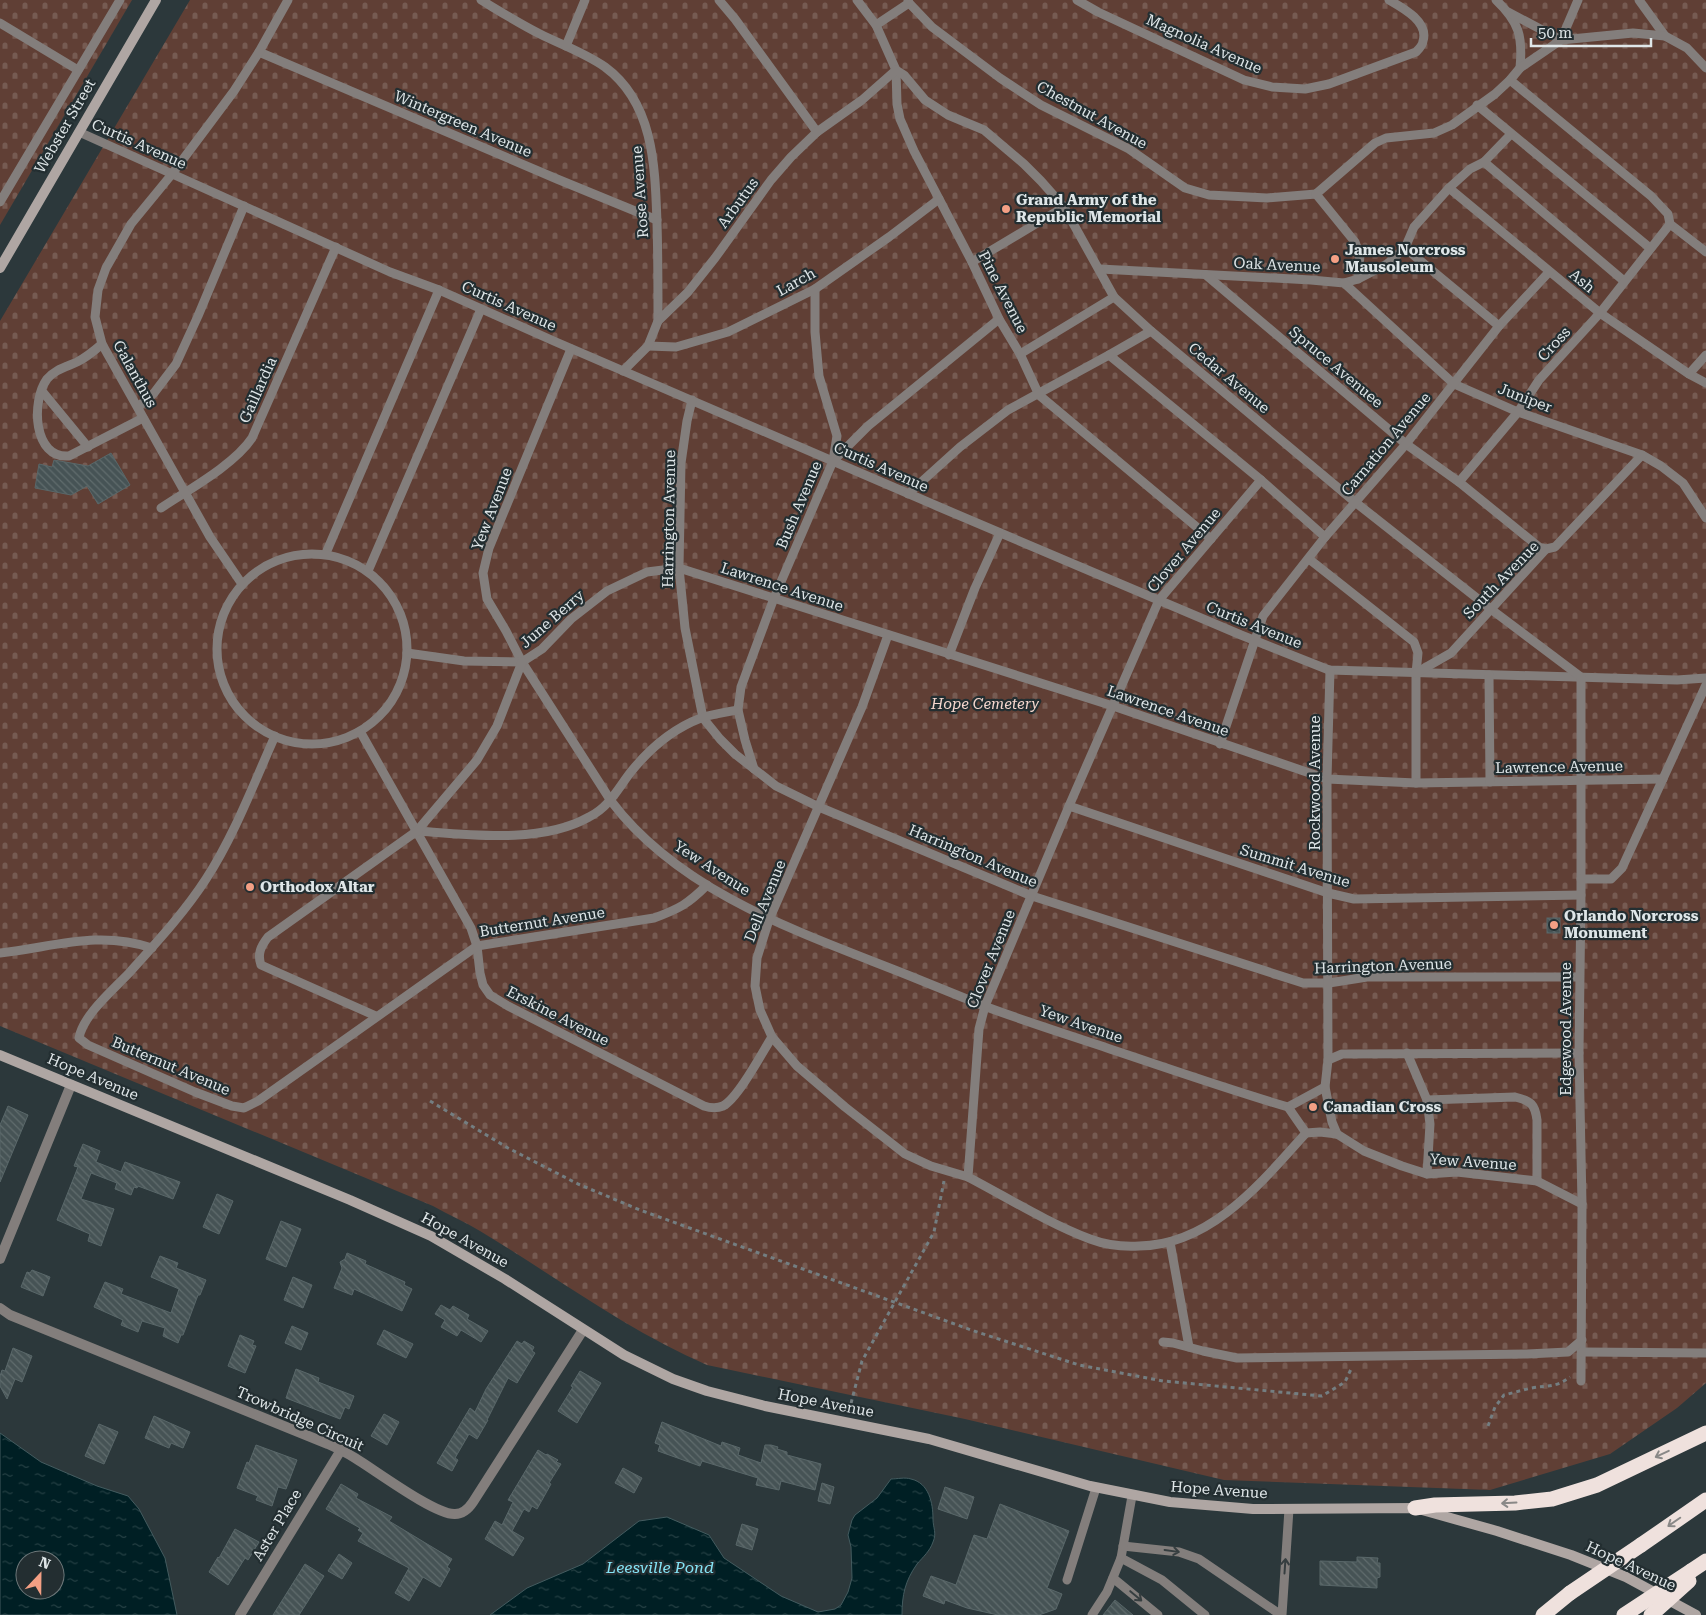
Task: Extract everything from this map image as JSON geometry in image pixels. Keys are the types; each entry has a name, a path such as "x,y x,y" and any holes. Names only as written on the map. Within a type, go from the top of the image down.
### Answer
{"highway":[{"path":"1415,1508 1435,1505 1552,1499 1597,1485 1706,1433"},
{"path":"1542,1615 1570,1593 1706,1500"},
{"path":"1651,1615 1706,1561"},
{"path":"1624,1615 1698,1570"}],"main road":[{"name":"Webster Street","path":"0,268 156,0"},
{"name":"Hope Avenue","path":"0,1055 350,1200 431,1236 505,1279 624,1355 673,1379 707,1391 765,1406 929,1439 1096,1488 1132,1496 1212,1507 1289,1509 1415,1508 1497,1531 1571,1555 1626,1577 1696,1615"}],"street":[{"path":"0,1259 71,1085"},
{"name":"Trowbridge Circuit","path":"0,1308 10,1315 315,1438 340,1450 438,1510 454,1514 462,1513 473,1502 583,1330"},
{"name":"Aster Place","path":"240,1615 340,1450"}],"lane":[{"path":"0,201 120,0"},
{"name":"Galanthus","path":"242,584 210,538 184,493 102,344 95,317 98,290 106,268 131,224 172,174 234,91 288,0"},
{"name":"Rose Avenue","path":"481,0 506,16 604,67 623,83 639,108 650,136 656,175 658,321"},
{"path":"566,46 585,0"},
{"path":"719,0 736,19 817,132"},
{"name":"Pine Avenue","path":"856,0 876,25 896,70 897,104 900,119 914,151 1039,394 1211,539"},
{"name":"Magnolia Avenue","path":"1077,0 1098,12 1244,80 1272,87 1306,88 1329,84 1416,52 1424,42 1423,30 1417,19 1389,0"},
{"path":"1496,0 1508,12 1518,30 1522,48 1520,68"},
{"path":"1561,40 1578,0"},
{"path":"1639,0 1665,36"},
{"path":"876,25 909,2"},
{"name":"Chestnut Avenue","path":"909,2 932,26 1000,78 1041,105 1129,149 1185,188 1218,196 1267,198 1316,194"},
{"path":"1508,12 1561,40"},
{"path":"0,24 78,70"},
{"path":"1358,278 1360,256 1355,242 1316,194 1376,143 1386,138 1434,133 1452,125 1477,105 1495,94 1520,68 1561,40 1633,34 1665,36 1687,48 1706,68"},
{"name":"Wintergreen Avenue","path":"258,52 557,180 657,220"},
{"name":"Arbutus","path":"623,371 648,346 658,321 693,285 771,180 791,157 817,132 862,100 896,70"},
{"name":"Cedar Avenue","path":"896,70 904,75 925,100 948,115 984,130 1024,164 1064,207 1114,297 1150,331 1355,502 1492,610 1581,677"},
{"path":"1510,80 1651,196 1668,214 1670,224 1706,252"},
{"path":"1477,105 1650,248"},
{"name":"Curtis Avenue","path":"79,132 390,272 439,290 908,494 1254,640 1330,670 1677,680 1706,678"},
{"name":"Oak Avenue","path":"1100,269 1344,283 1387,264 1406,248 1414,227 1449,188 1470,169 1484,162 1511,134"},
{"path":"1484,162 1624,281"},
{"name":"Ash","path":"1449,188 1600,313 1689,374 1706,383"},
{"name":"Larch","path":"648,346 676,347 728,332 815,289 890,237 939,199"},
{"path":"138,407 154,393 176,364 244,206"},
{"path":"972,262 1064,207"},
{"name":"Cross","path":"1459,482 1518,412 1539,380 1600,313 1670,224"},
{"name":"Gaillardia","path":"161,508 242,452 252,438 336,248"},
{"path":"1406,248 1499,326"},
{"name":"Carnation Avenue","path":"1220,744 1263,616 1355,502 1406,444 1499,326 1549,272"},
{"name":"Spruce Avenuee","path":"1206,275 1406,444 1459,482 1539,546 1546,549"},
{"name":"Juniper","path":"1344,283 1454,384 1518,412 1642,455 1661,466 1683,483 1706,518"},
{"path":"815,289 815,332 819,376 837,436 833,461"},
{"path":"326,553 439,290"},
{"path":"1020,354 1114,297"},
{"path":"368,571 481,309"},
{"name":"Bush Avenue","path":"754,769 738,710 741,687 774,598 833,461 868,426 999,319"},
{"path":"908,494 960,446 1008,410 1110,355 1150,331"},
{"path":"102,344 92,354 52,374 45,381 38,409 37,422 48,450 63,457 74,454 143,418"},
{"name":"Yew Avenue","path":"571,349 489,548 483,573 487,599 522,662 624,819 648,843 707,885 769,920 985,1006 1236,1092 1288,1107"},
{"path":"1110,355 1261,480 1326,537"},
{"path":"1689,374 1706,355"},
{"path":"42,391 88,447"},
{"name":"Harrington Avenue","path":"692,400 680,463 679,568 685,628 703,718 735,754 776,786 819,807 1032,896 1303,982 1329,983 1367,977 1579,977"},
{"name":"South Avenue","path":"1416,673 1452,653 1546,549 1555,547 1642,455"},
{"name":"Clover Avenue","path":"968,1177 979,1029 985,1006 1069,806 1159,600 1261,480"},
{"path":"949,655 975,588 1000,533"},
{"path":"326,553 359,563 368,571 380,581 395,602 404,629 407,653 402,679 396,693 376,722 361,733 339,741 323,744 307,744 285,740 254,724 232,701 220,675 216,649 220,625 228,605 242,584 260,570 279,562 326,553"},
{"path":"1308,559 1414,642 1418,653 1416,673 1416,783"},
{"name":"June Berry","path":"407,653 464,661 522,662 542,649 571,618 607,591 647,572 679,568"},
{"name":"Lawrence Avenue","path":"679,568 1113,706 1220,744 1328,779 1416,783 1663,779"},
{"name":"Dell Avenue","path":"888,635 862,707 769,920 757,958 755,986 760,1010 772,1037 797,1066 845,1108 905,1154 931,1166 968,1177"},
{"path":"376,1016 261,965 258,958 261,947 268,937 417,831 477,760 497,726 522,662"},
{"name":"Rockwood Avenue","path":"1330,670 1328,779 1329,983 1328,1060 1325,1087 1332,1122 1337,1134"},
{"path":"1489,675 1490,782"},
{"name":"Edgewood Avenue","path":"1581,677 1579,977 1582,1204 1581,1381"},
{"path":"1581,879 1611,879 1622,868 1706,685"},
{"path":"417,831 496,835 536,833 561,829 590,817 611,801 645,755 667,736 703,718 738,710"},
{"name":"Erskine Avenue","path":"361,733 471,928 477,946 483,985 490,996 704,1106 713,1108 724,1105 738,1091 772,1037"},
{"name":"Butternut Avenue","path":"275,736 225,845 206,879 152,948 91,1014 80,1029 79,1038 88,1046 232,1106 244,1108 258,1101 477,946 654,918 676,910 693,899 707,885"},
{"name":"Summit Avenue","path":"1069,806 1328,893 1354,899 1581,895"},
{"path":"0,954 70,941 114,939 134,942 152,948"},
{"path":"1407,1053 1427,1100 1430,1124 1428,1174"},
{"path":"1328,1060 1342,1054 1579,1053"},
{"path":"968,1177 1061,1226 1092,1240 1120,1247 1154,1246 1170,1242 1181,1239 1221,1217 1257,1187 1306,1133 1288,1107 1325,1087"},
{"path":"1427,1100 1515,1097 1532,1103 1536,1110 1537,1120 1537,1181"},
{"name":"Yew Avenue","path":"1306,1133 1337,1134 1364,1151 1428,1174 1458,1172 1537,1181 1582,1204"},
{"path":"1170,1242 1189,1347"},
{"path":"1163,1342 1173,1342 1237,1358 1568,1352 1582,1340"},
{"path":"1582,1352 1706,1353"},
{"path":"1067,1580 1096,1488"},
{"path":"1092,1615 1107,1592 1121,1558 1132,1496"},
{"path":"1281,1615 1289,1509"},
{"path":"1123,1546 1179,1552 1199,1559 1281,1615"},
{"path":"1121,1558 1162,1580 1205,1615"},
{"path":"1113,1578 1158,1615"}],"path":[{"path":"430,1101 508,1148 578,1184 640,1210 974,1331 1080,1365 1163,1381 1322,1396 1345,1382 1356,1357"},
{"path":"845,1422 862,1361 918,1264 934,1232 945,1170"},
{"path":"1488,1426 1495,1408 1504,1395 1534,1387 1550,1387 1564,1381 1581,1366"}],"green space":[{"path":"0,0 132,0 0,225"},
{"name":"Hope Cemetery","path":"190,0 1706,0 1706,1383 1677,1408 1610,1454 1490,1490 1224,1480 965,1419 707,1365 648,1336 480,1231 433,1206 0,1026 0,321"}],"water":[{"path":"0,1433 41,1462 97,1486 128,1496 139,1509 165,1558 177,1615 0,1615"},
{"name":"Leesville Pond","path":"891,1479 911,1479 917,1481 926,1489 931,1500 935,1533 930,1548 917,1564 907,1582 902,1615 490,1615 527,1588 583,1564 639,1521 667,1517 709,1535 724,1558 781,1596 818,1612 835,1609 841,1605 848,1592 852,1578 851,1547 848,1535 852,1520 855,1515 877,1498"}],"building":[{"path":"111,453 130,485 98,504 87,486 71,495 35,488 39,464 52,467 54,460 88,466"},
{"name":"Orlando Norcross Monument","path":"1547,918 1560,918 1560,933 1547,933"},
{"path":"8,1106 28,1115 0,1182 0,1125"},
{"path":"83,1144 100,1151 96,1162 121,1172 125,1162 180,1182 173,1199 138,1186 137,1188 134,1187 131,1195 115,1189 117,1183 91,1173 81,1199 114,1209 101,1246 88,1241 90,1234 57,1220 78,1167 74,1166"},
{"path":"217,1194 233,1201 219,1234 203,1227"},
{"path":"281,1221 301,1229 286,1267 266,1259"},
{"path":"347,1253 366,1261 365,1264 405,1282 404,1285 412,1289 402,1311 354,1289 352,1295 334,1288 342,1268 340,1262 345,1259"},
{"path":"160,1256 178,1263 176,1268 206,1280 178,1343 163,1336 165,1328 142,1321 138,1332 121,1325 123,1320 94,1307 105,1282 123,1289 121,1294 171,1313 179,1289 151,1277"},
{"path":"32,1270 50,1277 43,1296 21,1287 27,1272 30,1273"},
{"path":"293,1277 312,1285 303,1308 284,1300"},
{"path":"441,1305 450,1310 453,1306 469,1315 467,1319 488,1331 481,1342 461,1330 457,1336 441,1327 445,1320 435,1314"},
{"path":"292,1326 308,1333 301,1350 285,1343"},
{"path":"384,1330 413,1344 406,1358 377,1344"},
{"path":"240,1335 254,1341 252,1345 256,1346 245,1373 228,1366"},
{"path":"517,1341 522,1344 524,1341 534,1347 532,1351 535,1353 517,1383 508,1378 477,1439 469,1434 455,1458 458,1460 452,1471 437,1463 470,1408 475,1412 486,1389"},
{"path":"13,1348 32,1356 22,1382 15,1379 7,1399 0,1386 0,1376 2,1370 5,1371"},
{"path":"296,1369 319,1378 318,1382 354,1396 349,1409 345,1407 340,1419 286,1398"},
{"path":"580,1371 601,1383 577,1423 558,1411 573,1387 571,1386"},
{"path":"384,1414 399,1422 387,1445 371,1436"},
{"path":"154,1416 190,1432 183,1448 171,1443 169,1448 145,1438"},
{"path":"662,1422 721,1446 722,1442 740,1448 738,1455 761,1463 765,1445 771,1445 787,1452 787,1455 821,1464 815,1490 781,1481 779,1490 756,1485 758,1478 702,1461 700,1466 658,1451 660,1445 655,1443"},
{"path":"99,1424 118,1432 104,1464 85,1456"},
{"path":"256,1445 297,1460 286,1489 278,1487 272,1506 256,1500 258,1496 237,1488"},
{"path":"538,1450 558,1460 556,1462 561,1464 549,1483 551,1484 537,1509 532,1506 529,1512 524,1509 512,1531 524,1538 513,1556 485,1539 495,1521 502,1525 513,1502 508,1500"},
{"path":"623,1468 642,1478 634,1493 615,1483"},
{"path":"822,1483 834,1487 830,1504 818,1501"},
{"path":"341,1484 358,1494 356,1498 392,1517 389,1521 452,1559 447,1567 450,1569 440,1587 423,1577 409,1601 395,1593 409,1568 358,1541 363,1533 358,1530 360,1528 326,1509"},
{"path":"945,1487 974,1497 967,1519 938,1509"},
{"path":"1000,1504 1069,1531 1047,1588 1062,1594 1056,1609 1039,1615 998,1615 967,1608 945,1600 944,1604 923,1596 931,1576 956,1585 974,1535 987,1539"},
{"path":"742,1524 758,1529 752,1550 736,1545"},
{"path":"235,1529 259,1542 248,1560 245,1558 228,1585 209,1572"},
{"path":"339,1554 352,1563 342,1579 328,1571"},
{"path":"1357,1557 1378,1558 1377,1563 1380,1563 1380,1577 1377,1578 1377,1588 1320,1585 1320,1561 1357,1562"},
{"path":"305,1564 324,1576 299,1615 273,1615"},
{"path":"1115,1600 1133,1615 1103,1615"}],"place":[{"name":"Grand Army of the Republic Memorial","path":"1006,209"},
{"name":"James Norcross Mausoleum","path":"1335,259"},
{"name":"Orthodox Altar","path":"250,887"},
{"name":"Orlando Norcross Monument","path":"1554,925"},
{"name":"Canadian Cross","path":"1313,1107"}]}
